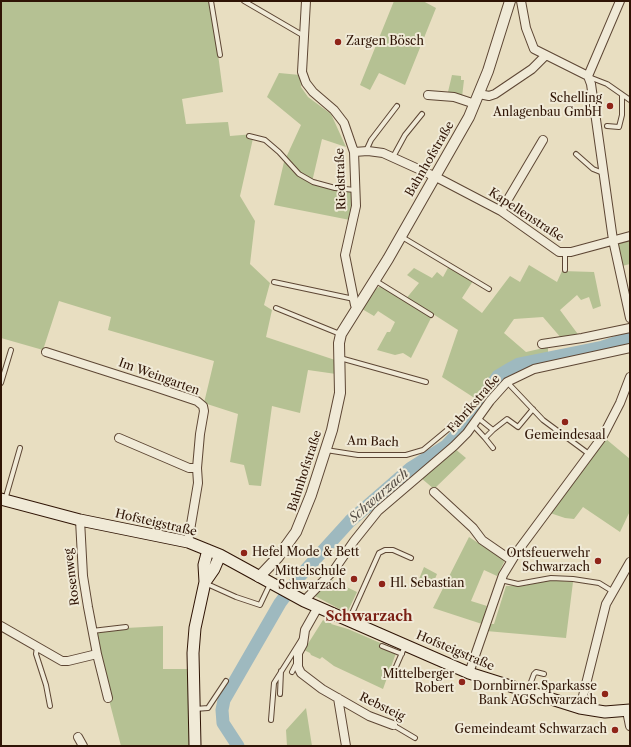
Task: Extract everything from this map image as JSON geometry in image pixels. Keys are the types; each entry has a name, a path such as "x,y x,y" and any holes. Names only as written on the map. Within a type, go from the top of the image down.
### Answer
{"main road":[{"name":"Hofsteigstraße","path":"3,500 80,520 188,542 220,555 293,596 348,620 404,649 475,677 580,708 605,712 629,711"},
{"path":"195,746 192,653 197,618 205,582 204,565 208,550"},
{"path":"205,582 220,555"}],"street":[{"name":"Riedstraße","path":"306,1 301,66 306,83 344,123 354,152 354,222 345,255 356,303"},
{"name":"Bahnhofstraße","path":"259,577 278,557 296,532 303,518 325,450 340,393 339,343 341,334 356,303 375,280 436,177 475,104 480,94 510,1"},
{"path":"521,1 526,28 534,49 545,56 588,76"},
{"path":"620,1 588,76 591,84 614,240 630,318"},
{"path":"480,94 489,96 495,94 532,69 545,56"},
{"path":"428,95 454,97 475,104"},
{"path":"500,211 543,140"},
{"name":"Kapellenstraße","path":"354,152 366,151 383,153 436,177 500,211 552,249 565,253 630,236"},
{"path":"542,344 582,338 630,328"},
{"name":"Fabrikstraße","path":"304,601 334,570 368,522 378,511 454,446 507,382 534,369 630,348"},
{"name":"Im Weingarten","path":"46,352 197,402 202,406 204,411 197,468 198,483 196,505 188,542"},
{"path":"475,677 501,579 511,560 603,436 614,417 630,377"},
{"path":"119,438 189,468 197,468"},
{"path":"434,492 473,528 482,540 511,560"},
{"name":"Rosenweg","path":"80,520 83,576 92,631 108,698"},
{"path":"580,708 601,620 612,591 630,562"},
{"path":"298,662 298,653 303,644 305,630 318,607"},
{"path":"1,626 62,661 68,662 97,654"},
{"name":"Rebsteig","path":"298,662 302,673 307,678 369,716 393,725"},
{"name":"Rebsteig","path":"338,698 346,746"},
{"path":"629,711 630,726"},
{"path":"78,737 83,746"}],"lane":[{"path":"211,1 220,55"},
{"path":"244,1 304,36"},
{"path":"588,76 607,84 630,100"},
{"path":"607,126 619,126 622,115 622,95"},
{"path":"366,151 371,140 397,106"},
{"path":"393,157 405,135 422,114"},
{"path":"249,136 265,140 279,152 299,174 313,182 335,188 355,190"},
{"path":"576,154 593,169 603,173"},
{"path":"401,236 489,289"},
{"path":"565,253 565,270"},
{"path":"375,280 431,315"},
{"path":"274,282 356,303"},
{"path":"276,308 341,334"},
{"path":"1,382 11,350"},
{"path":"340,358 426,382"},
{"path":"507,382 556,430 589,454"},
{"path":"485,438 508,419 518,427 533,409"},
{"name":"Am Bach","path":"325,450 358,456 406,455 423,450 458,421"},
{"path":"475,421 493,430"},
{"path":"475,421 493,448"},
{"name":"Hofsteigstraße","path":"3,500 20,448"},
{"path":"348,620 379,553 385,550 392,550 410,558"},
{"path":"501,579 518,584 551,578 573,579 599,583 612,591"},
{"path":"205,582 260,605 270,584"},
{"path":"92,631 126,627"},
{"path":"271,720 274,683 281,669 303,636"},
{"path":"382,646 404,649 395,669"},
{"path":"37,647 36,654 46,685 50,706"},
{"path":"292,672 298,662"},
{"path":"280,694 281,669"},
{"path":"527,693 534,674 536,672 544,674"},
{"path":"194,709 208,708 226,681"},
{"name":"Rebsteig","path":"393,725 415,738"}],"green space":[{"path":"1,1 211,1 223,92 182,99 186,124 228,122 230,136 254,134 240,196 255,221 250,264 270,283 264,305 272,310 266,337 335,360 336,374 308,370 300,413 272,406 261,486 249,485 244,465 230,462 238,414 204,403 214,361 108,330 111,317 59,301 43,350 1,338"},
{"path":"394,1 423,1 436,8 405,85 379,73 370,90 360,85"},
{"path":"279,73 300,75 301,87 308,97 331,114 346,147 322,139 312,182 351,192 352,208 350,220 274,205 284,162 301,125 267,97"},
{"path":"452,75 461,76 461,80 464,80 462,97 448,92"},
{"path":"630,239 630,264 622,266 618,243"},
{"path":"529,265 557,282 562,271 594,272 601,306 593,309 589,297 581,300 577,295 560,310 580,337 562,339 543,317 514,319 504,333 526,352 548,347 548,354 517,359 496,372 476,399 442,377 458,330 433,314 411,358 403,353 395,355 377,350 387,332 390,332 395,322 378,311 374,316 362,309 377,288 381,286 405,300 419,283 407,275 414,268 432,278 437,272 443,277 449,266 473,281 462,298 482,313 510,276 520,282"},
{"path":"606,439 630,459 630,511 620,532 583,507 574,519 565,518 550,513"},
{"path":"454,448 466,458 434,489 421,478"},
{"path":"469,537 503,559 504,562 497,576 484,570 471,601 487,606 482,624 433,608"},
{"path":"424,567 437,574 432,586 419,579"},
{"path":"332,580 357,592 347,613 315,596"},
{"path":"550,580 573,582 566,638 486,631 488,624 494,624 506,586 523,586"},
{"path":"323,620 326,622 327,620 332,622 331,624 348,629 392,648 391,651 396,653 383,689 334,666 322,657 320,659 304,650"},
{"path":"163,626 163,669 192,669 194,746 121,746 97,654 93,632"},
{"path":"306,708 312,746 287,746 286,730"}],"waterway":[{"name":"Schwarzach","path":"238,746 223,723 222,710 224,700 280,603 300,576 350,521 411,468 446,446 465,425 498,376 519,364 603,347 630,338"}],"place":[{"name":"Zargen Bösch","path":"338,42"},
{"name":"Schelling Anlagenbau GmbH","path":"610,106"},
{"name":"Gemeindesaal","path":"565,422"},
{"name":"Hefel Mode & Bett","path":"244,553"},
{"name":"Ortsfeuerwehr Schwarzach","path":"598,561"},
{"name":"Mittelschule Schwarzach","path":"354,579"},
{"name":"Hl. Sebastian","path":"382,584"},
{"name":"Mittelberger Robert","path":"462,682"},
{"name":"Dornbirner Sparkasse Bank AGSchwarzach","path":"605,694"},
{"name":"Gemeindeamt Schwarzach","path":"615,730"}],"district":[{"name":"Schwarzach","path":"369,617"}]}
